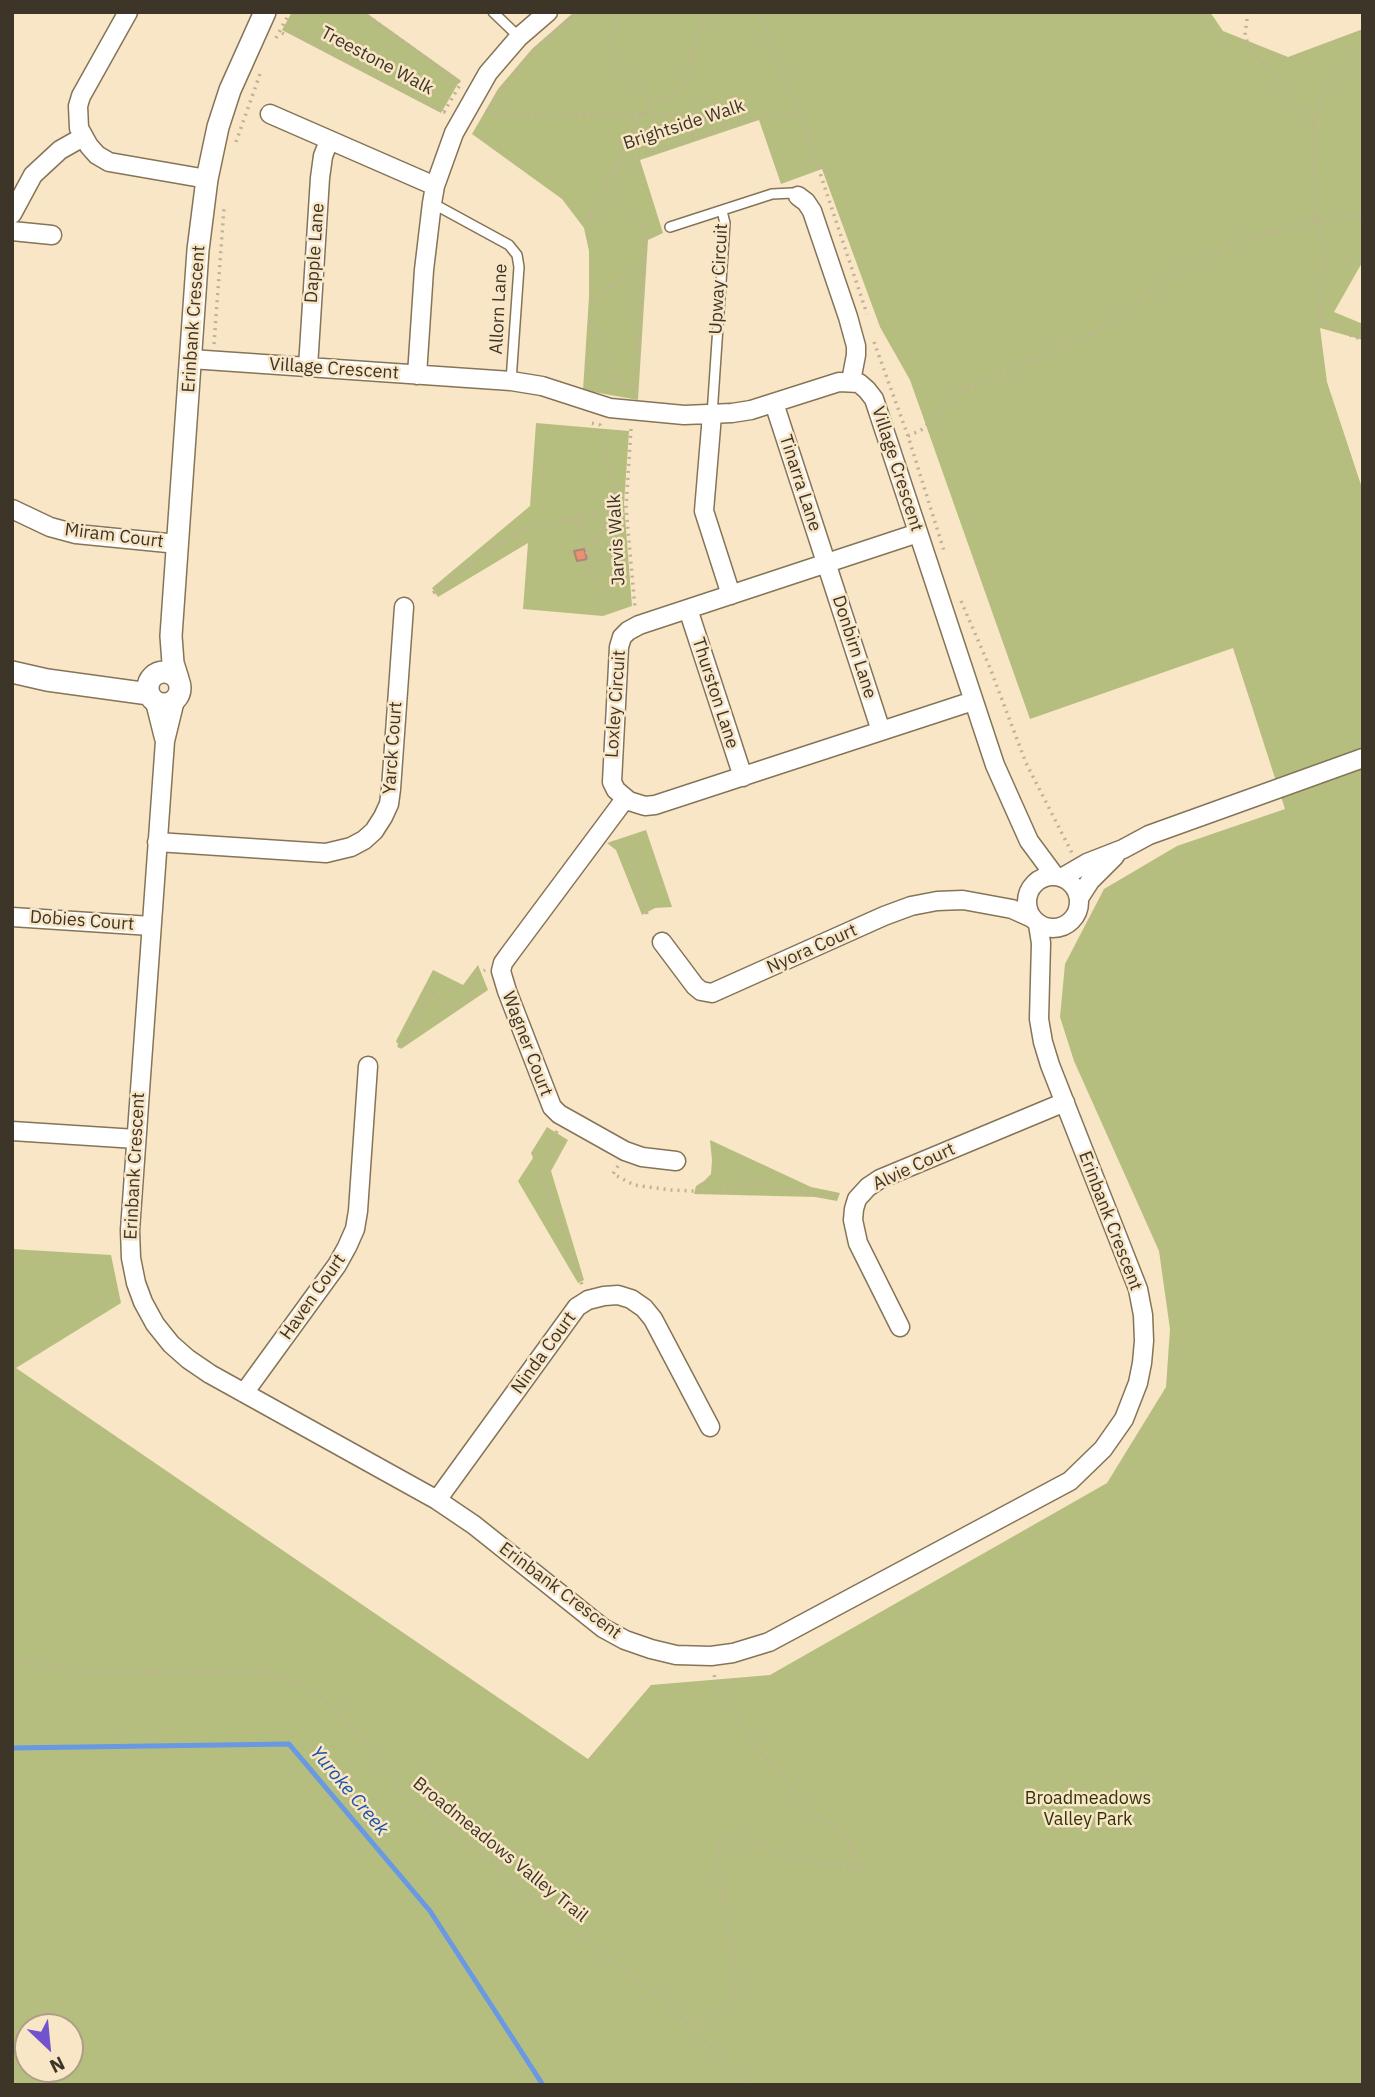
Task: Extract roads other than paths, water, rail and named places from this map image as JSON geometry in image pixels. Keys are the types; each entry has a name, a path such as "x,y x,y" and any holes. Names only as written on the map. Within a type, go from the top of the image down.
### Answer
{"street":[{"path":"128,12 81,96 77,118 83,137 97,155 109,162 206,179"},
{"name":"Erinbank Crescent","path":"265,12 230,90 206,179 198,250 202,360 178,544 171,636 173,663 161,687 164,741 130,1230 131,1258 136,1283 143,1302 163,1334 188,1359 437,1500 474,1525 603,1628 625,1640 676,1655 711,1656 733,1653 769,1642 1070,1481 1115,1434 1138,1383 1144,1341 1138,1289 1043,1042 1039,1019 1041,943 1035,921"},
{"path":"417,375 424,270 433,195 454,133 488,73 519,37 548,12"},
{"path":"270,114 433,195"},
{"path":"12,214 33,175 61,150 83,137"},
{"name":"Dapple Lane","path":"308,367 320,178 323,156 329,141"},
{"name":"Upway Circuit","path":"798,196 812,211 848,317 856,346 851,381"},
{"path":"12,231 52,235"},
{"name":"Village Crescent","path":"202,360 511,381 550,388 597,404 684,415 751,410 839,382 859,383 874,399 995,765 1029,841 1059,876"},
{"name":"Tinarra Lane","path":"774,403 827,564"},
{"path":"712,415 704,512 732,595"},
{"name":"Miram Court","path":"12,509 50,527 76,534 178,544"},
{"name":"Loxley Circuit","path":"625,799 616,790 611,774 619,647 628,631 639,625 918,533"},
{"name":"Donbirn Lane","path":"827,564 881,731"},
{"name":"Yarck Court","path":"157,842 326,853 351,847 374,831 389,804 404,607"},
{"name":"Thurston Lane","path":"688,609 743,777"},
{"path":"12,672 89,685 161,687"},
{"path":"625,799 636,805 655,805 973,701"},
{"path":"1059,876 1075,886 1079,909 1076,916 1063,926 1046,928 1035,921 1027,901 1031,888 1040,879 1059,876 1149,835 1363,758"},
{"name":"Wagner Court","path":"625,799 503,963 501,971 552,1107 559,1114 625,1151 642,1157 676,1161"},
{"name":"Village Crescent","path":"1029,841 1031,888"},
{"path":"1079,898 1090,881 1123,849"},
{"name":"Nyora Court","path":"985,902 1031,888"},
{"name":"Nyora Court","path":"662,942 695,986 701,991 712,993 911,906 937,901 985,902 1012,909 1035,921"},
{"name":"Dobies Court","path":"12,916 151,926"},
{"name":"Erinbank Crescent","path":"1040,976 1063,926"},
{"name":"Haven Court","path":"244,1392 337,1265 355,1229 368,1066"},
{"name":"Alvie Court","path":"900,1327 858,1243 853,1220 857,1199 880,1179 1065,1102"},
{"path":"12,1131 136,1139"},
{"name":"Ninda Court","path":"437,1500 566,1320 577,1307 588,1300 618,1295 631,1299 644,1308 659,1330 710,1427"}],"lane":[{"path":"493,12 519,37"},
{"name":"Upway Circuit","path":"712,415 725,223 722,211 772,194 792,193 798,196"},
{"name":"Allorn Lane","path":"433,195 509,246 517,255 519,267 511,381"},
{"path":"670,227 722,211"}],"waterway":[{"name":"Yuroke Creek","path":"12,1748 289,1744 430,1911 543,2085"}],"park label":[{"name":"Broadmeadows Valley Park","path":"1088,1809"}]}
